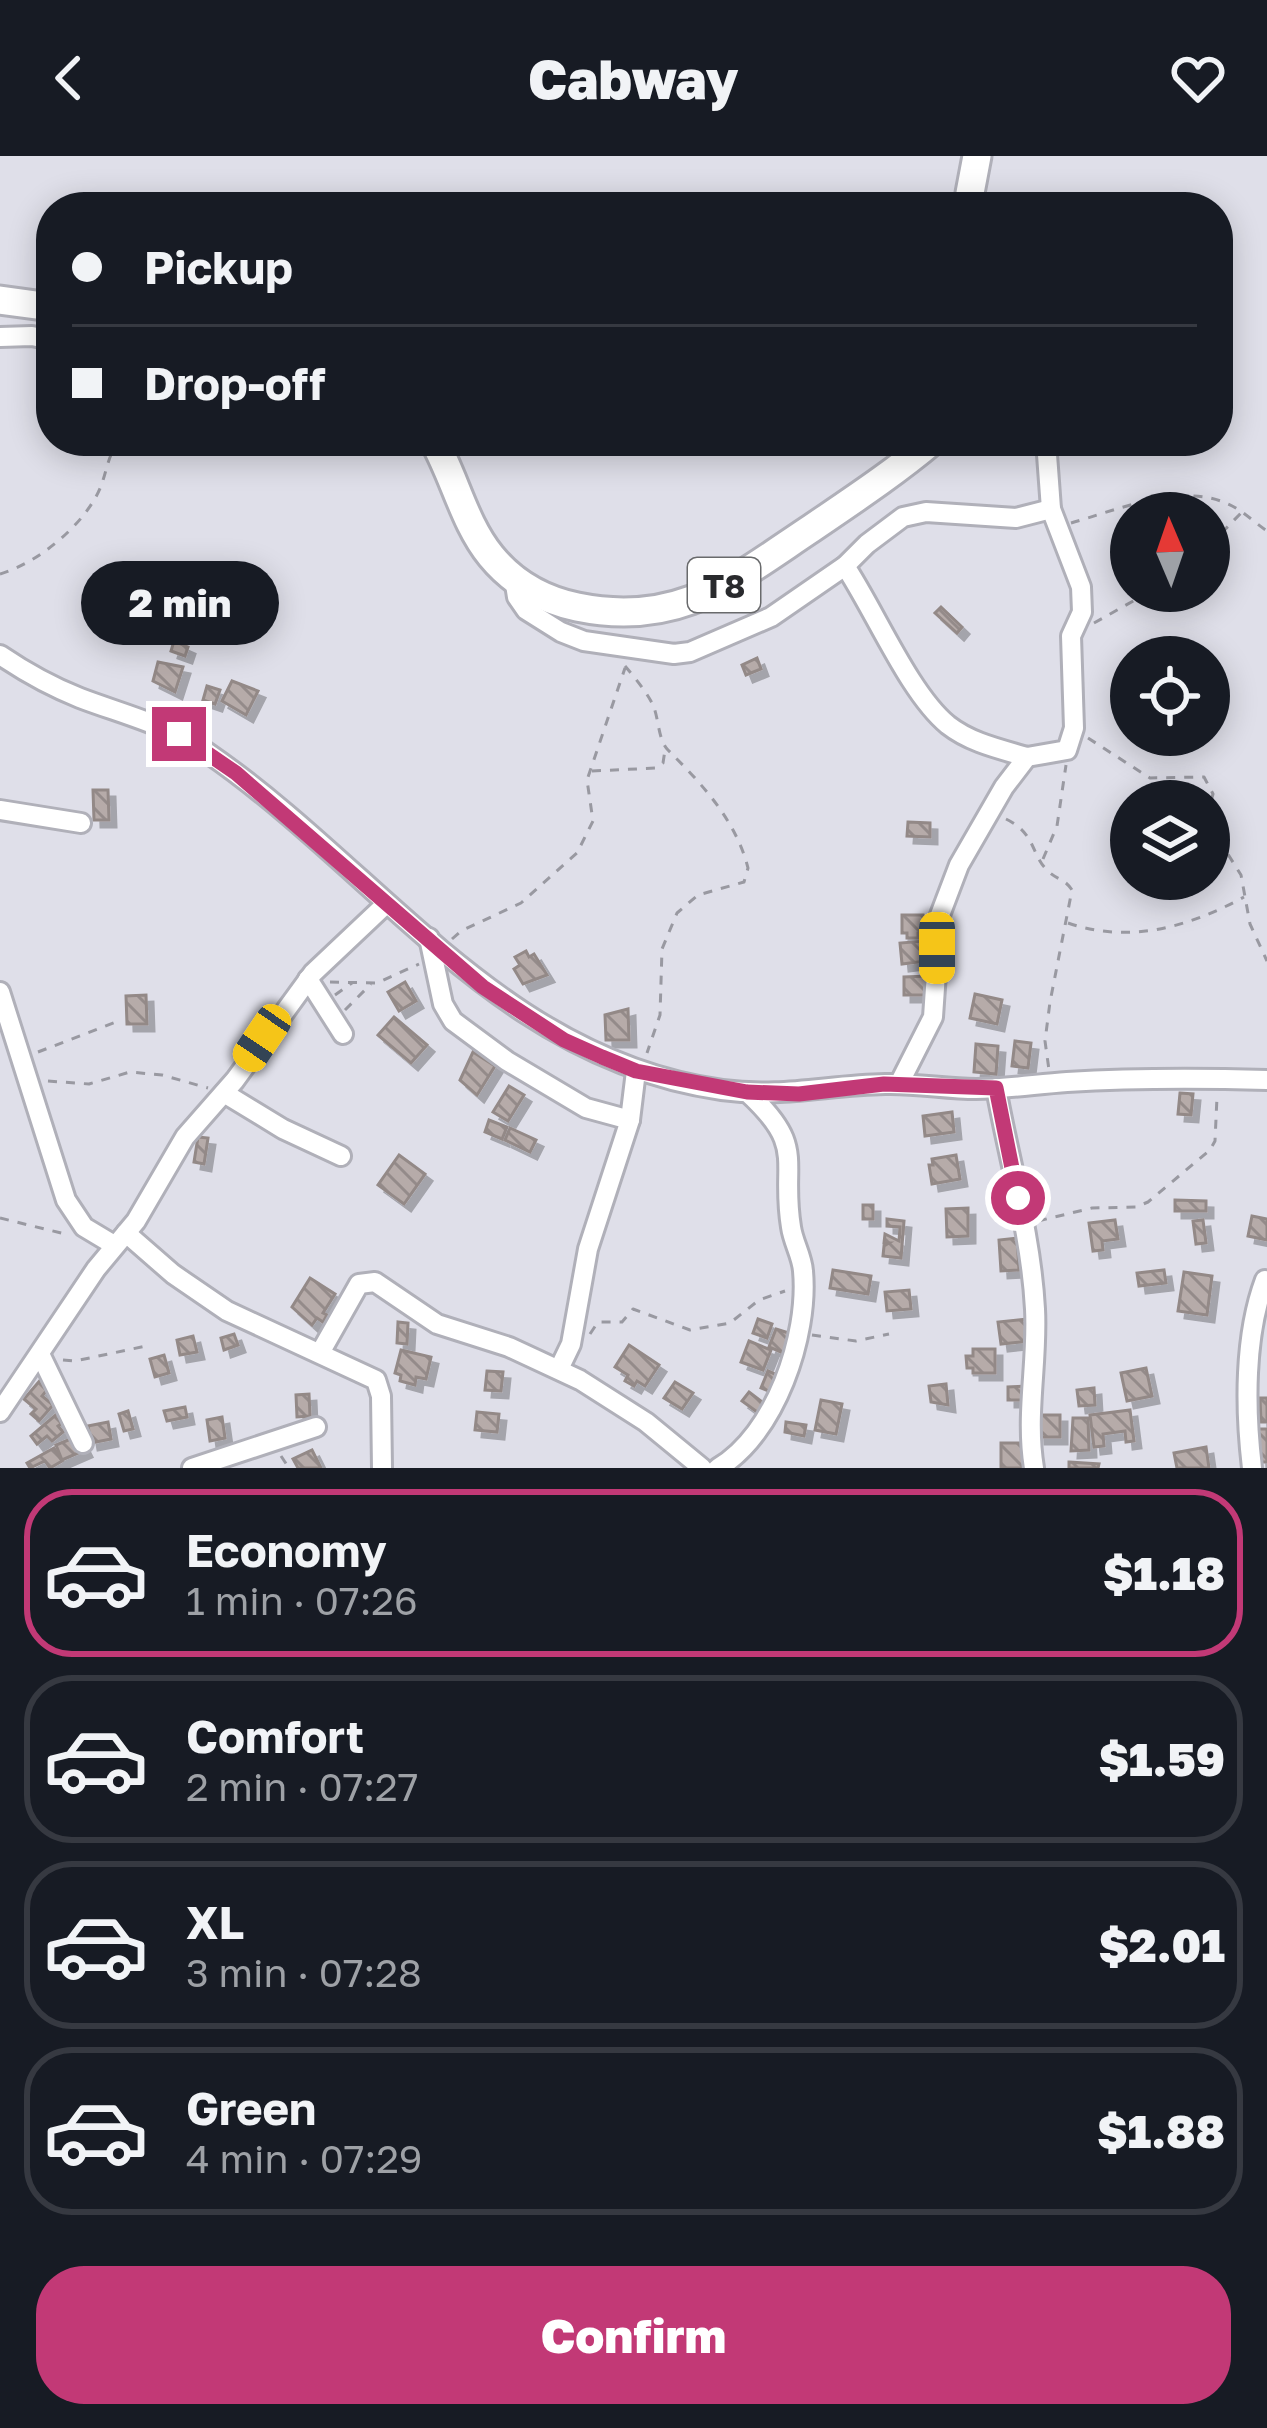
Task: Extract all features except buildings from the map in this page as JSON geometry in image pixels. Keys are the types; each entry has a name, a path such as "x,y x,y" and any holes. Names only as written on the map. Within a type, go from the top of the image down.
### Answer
{"highway":[{"path":"970,192 976,156"},
{"path":"0,300 36,305"},
{"name":"T8","path":"441,456 473,530 492,558 514,578 560,603 642,614 700,598 875,486 913,456"}],"street":[{"path":"0,337 36,337"},
{"path":"845,566 918,689 946,723 985,745 1027,757 1064,751 1075,723 1071,636 1082,612 1081,587 1054,518 1048,456"},
{"path":"514,578 517,598 541,622 584,641 674,654 706,646 771,617 845,566 903,517 926,512 1054,518"},
{"path":"0,673 0,655 73,696 179,734 300,827 483,987 564,1040 639,1072 747,1092 799,1094 899,1084 996,1088 1267,1080"},
{"path":"899,1084 933,1017 944,901 989,813 1027,757"},
{"path":"0,810 81,823"},
{"path":"0,1412 42,1357 173,1154 309,981 343,942 386,905"},
{"path":"434,948 443,1004 462,1029 586,1108 630,1120"},
{"path":"309,981 334,1018"},
{"path":"0,992 12,1052 29,1085 70,1209 84,1227 114,1239 227,1311 376,1380 382,1396 382,1468"},
{"path":"564,1362 588,1249 630,1120 639,1072"},
{"path":"996,1088 1024,1224 1035,1307 1034,1468"},
{"path":"718,1468 752,1440 786,1376 800,1328 802,1264 791,1227 791,1167 784,1135 747,1092"},
{"path":"224,1093 283,1129 341,1156"},
{"path":"320,1352 359,1284 366,1280 437,1324 564,1362 701,1468"},
{"path":"1252,1468 1249,1384 1257,1301 1265,1280"},
{"path":"42,1357 83,1443"},
{"path":"192,1468 316,1427"}],"path":[{"path":"0,574 33,560 76,520 100,489 110,456"},
{"path":"1054,518 1190,496 1224,502 1267,531"},
{"path":"1230,524 1242,512"},
{"path":"1071,636 1113,612"},
{"path":"309,981 387,980 461,931 521,903 569,863 593,821 586,787 634,646"},
{"path":"590,770 656,768 664,763 665,748 654,708 626,666"},
{"path":"1075,723 1100,747 1150,778 1206,780"},
{"path":"639,1072 659,1015 660,959 668,930 686,904 698,895 744,882 748,868 708,792 686,764 665,748"},
{"path":"1042,860 1057,826 1065,780 1064,751"},
{"path":"989,813 1027,832 1046,870 1069,883 1072,890 1045,1042 1052,1083"},
{"path":"1230,855 1254,935 1267,961"},
{"path":"1066,923 1111,933 1156,930 1199,921 1244,897"},
{"path":"334,1018 354,983"},
{"path":"334,1018 371,983"},
{"path":"12,1052 57,1046 122,1020"},
{"path":"29,1085 53,1080 89,1084 130,1072 224,1093"},
{"path":"1024,1224 1092,1208 1136,1207 1148,1202 1210,1150 1215,1141 1217,1079"},
{"path":"0,1218 49,1233 114,1239"},
{"path":"564,1362 598,1322 622,1322 630,1310 650,1313 685,1330 724,1326 759,1300 803,1285"},
{"path":"800,1328 844,1341 889,1334"},
{"path":"42,1357 75,1361 151,1345"}],"route":[{"path":"179,734 236,773 483,987 564,1040 602,1057 636,1071 747,1092 799,1094 884,1084 996,1088 1018,1198"}]}
